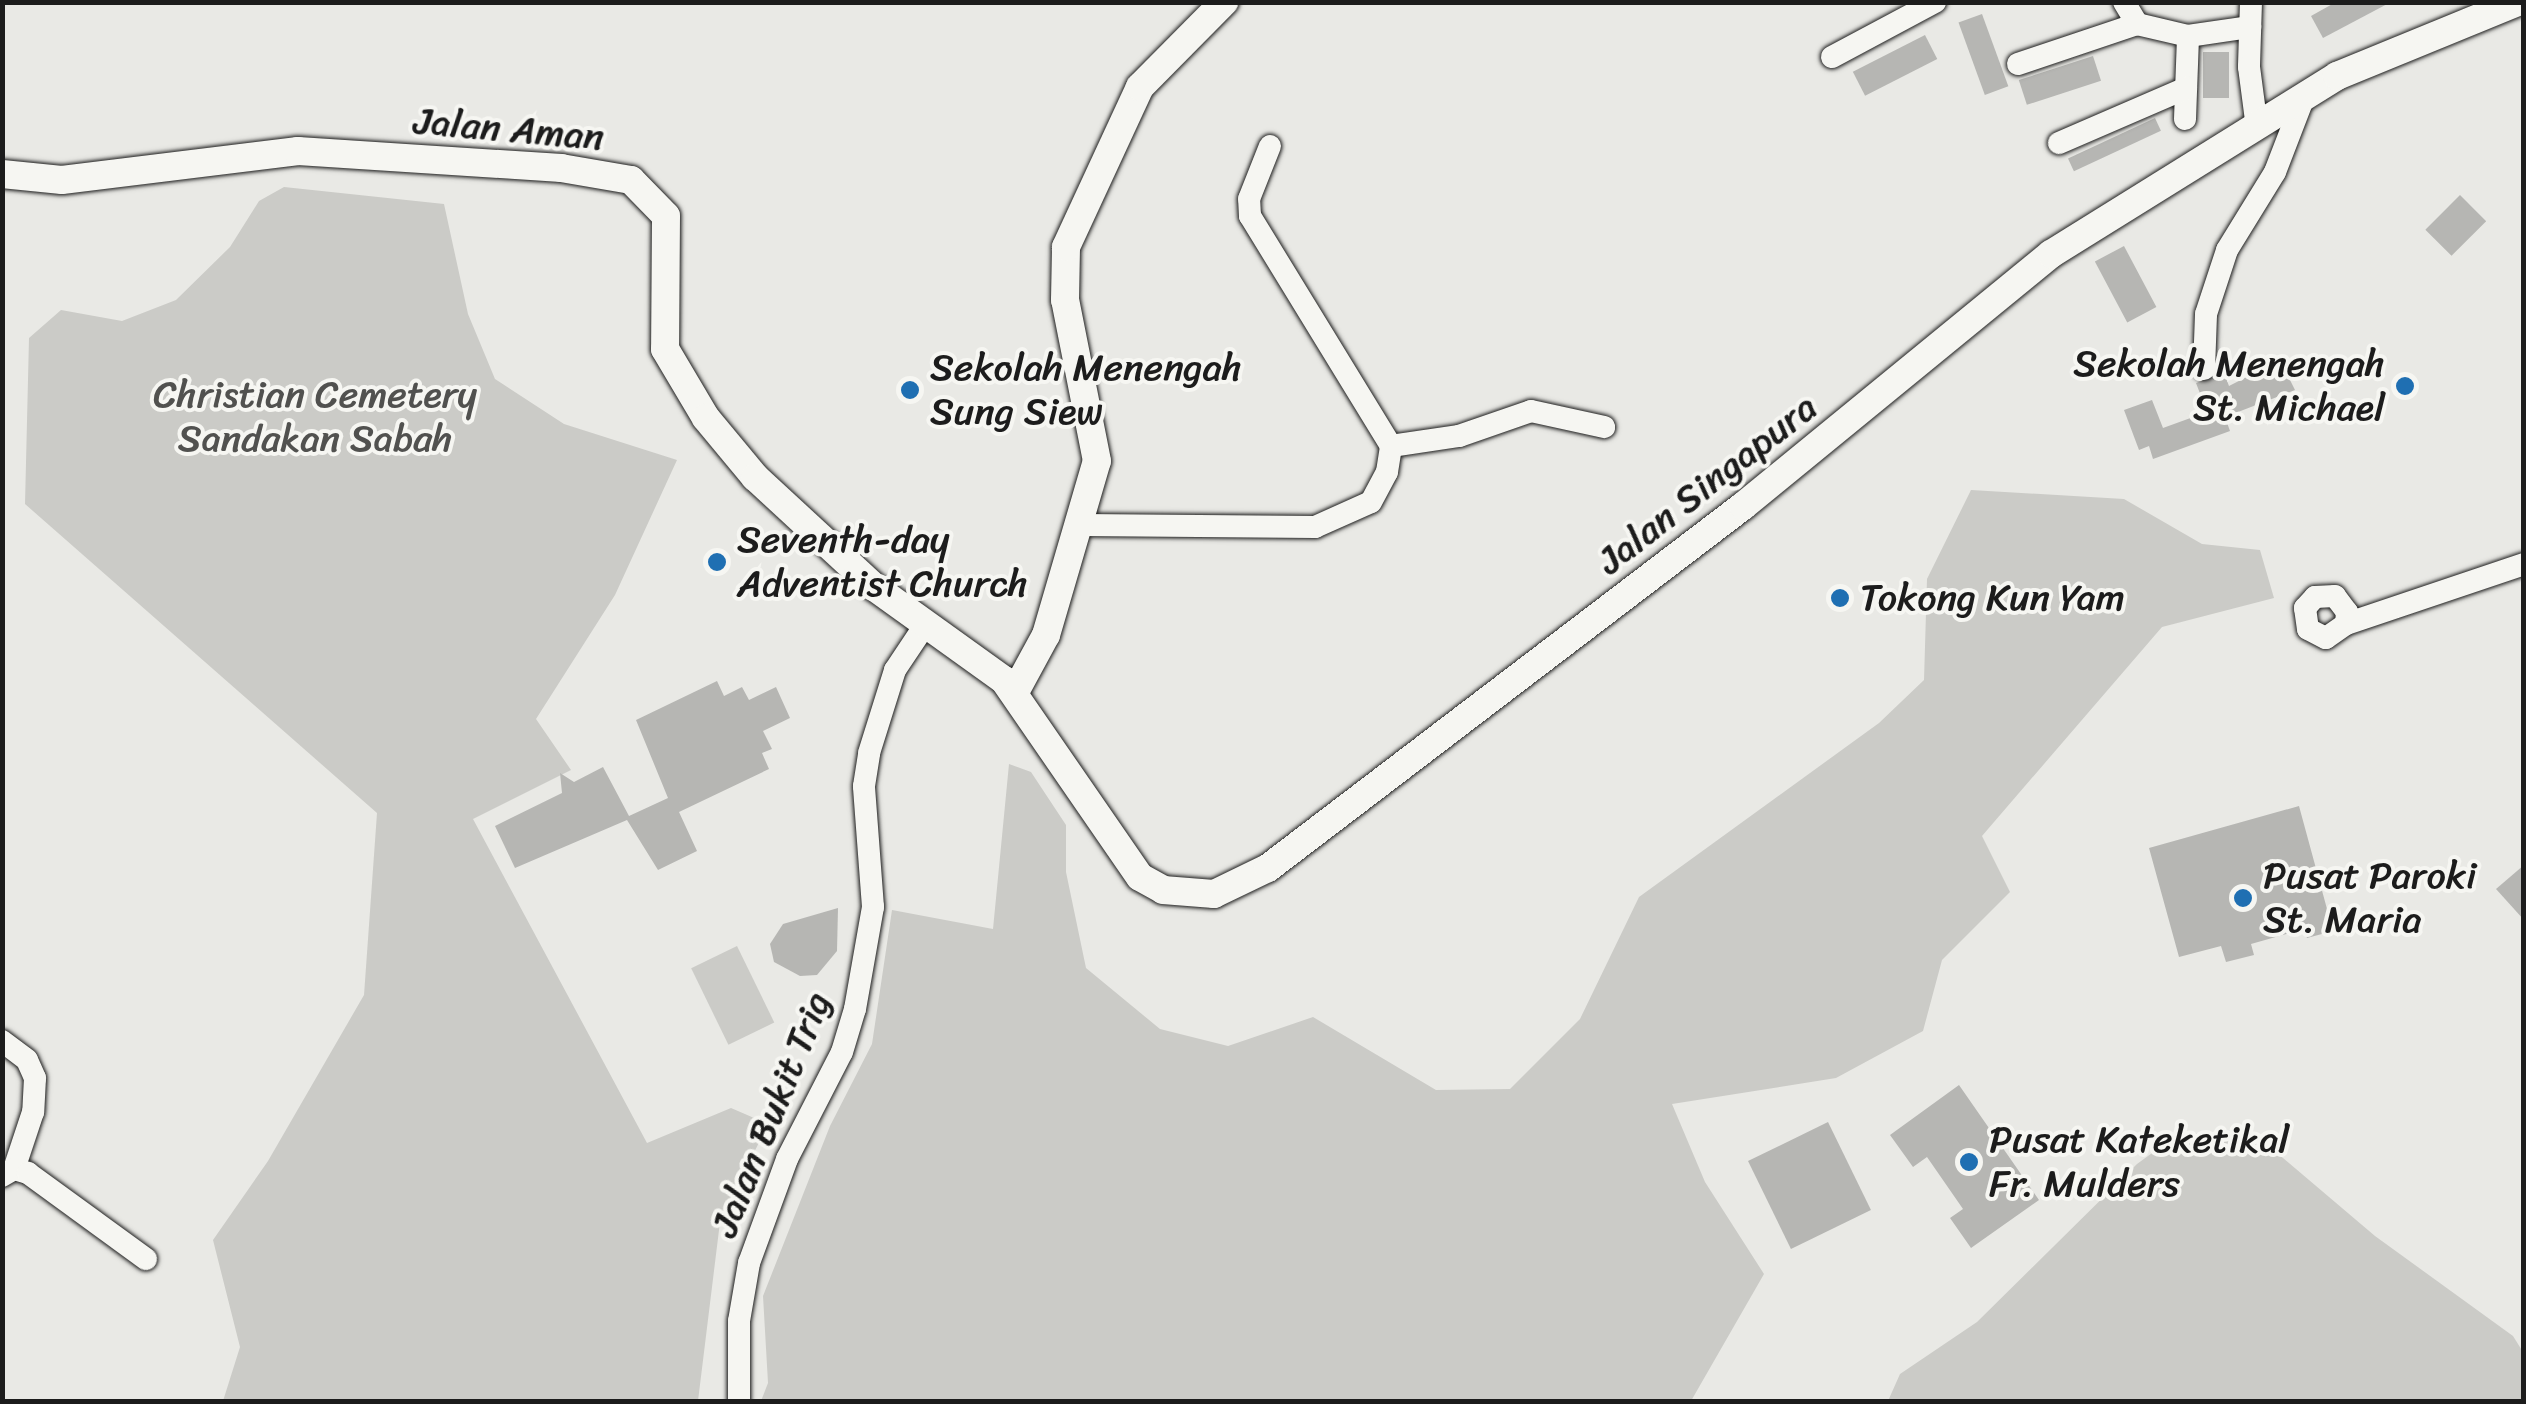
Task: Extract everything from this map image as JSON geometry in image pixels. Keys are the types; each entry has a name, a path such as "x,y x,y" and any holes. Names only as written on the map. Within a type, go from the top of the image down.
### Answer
{"street":[{"path":"1016,692 1036,660 1082,524 1096,442 1065,300 1066,247 1140,87 1224,2"},
{"path":"1832,57 1934,2"},
{"path":"2124,2 2137,24"},
{"path":"2251,2 2257,128"},
{"name":"Jalan Singapura","path":"1016,692 1123,860 1163,890 1214,894 1268,868 1727,518 2051,254 2337,76 2517,2"},
{"path":"2018,64 2137,24 2188,36 2250,27"},
{"path":"2185,119 2188,36"},
{"path":"2060,144 2186,88"},
{"path":"2204,369 2206,314 2227,250 2282,160 2304,97"},
{"path":"1082,524 1316,526 1371,502 1388,472 1391,446 1255,229 1249,199 1270,146"},
{"name":"Jalan Aman","path":"2,174 62,180 298,151 561,168 632,180 666,216 665,349 678,378 755,477 925,626 1016,692"},
{"path":"1391,446 1459,436 1531,412 1604,427"},
{"path":"2346,624 2524,564"},
{"name":"Jalan Bukit Trig","path":"739,1402 739,1321 749,1263 787,1159 842,1052 856,1009 873,907 864,786 869,753 895,670 925,626"},
{"path":"2,1041 26,1060 35,1078 33,1112 8,1172 51,1188 146,1259"}],"green space":[{"name":"Christian Cemetery Sandakan Sabah","path":"284,187 444,204 468,314 495,379 564,424 677,460 615,595 536,719 571,770 473,819 647,1143 731,1108 768,1124 720,1222 698,1401 223,1401 240,1347 213,1240 268,1161 364,995 377,813 25,504 29,338 61,310 122,321 176,300 230,247 259,201"},
{"path":"1971,490 2124,499 2202,544 2260,550 2274,598 2162,627 1982,836 2010,892 1942,960 1923,1031 1836,1078 1672,1104 1705,1182 1764,1274 1691,1401 761,1401 768,1383 763,1296 830,1126 872,1044 892,910 993,929 1009,764 1031,772 1066,825 1066,872 1086,968 1160,1029 1228,1046 1313,1017 1436,1090 1510,1089 1580,1019 1639,897 1879,723 1924,680 1927,579"},
{"path":"737,946 774,1022 728,1045 691,968"},
{"path":"2198,1133 2257,1136 2375,1236 2513,1336 2523,1352 2523,1401 1888,1401 1900,1374 1977,1322 2137,1164 2170,1140"}],"building":[{"path":"2336,2 2391,2 2323,38 2311,16"},
{"path":"1982,14 2008,86 1985,95 1959,23"},
{"path":"1925,35 1937,59 1865,96 1853,72"},
{"path":"2203,52 2229,52 2229,98 2203,98"},
{"path":"2093,56 2101,81 2027,105 2019,80"},
{"path":"2155,118 2161,131 2074,171 2068,159"},
{"path":"2460,195 2486,221 2452,256 2425,230"},
{"path":"2124,246 2156,307 2127,322 2095,261"},
{"path":"2280,360 2295,390 2225,417 2230,431 2153,459 2149,446 2139,450 2124,410 2152,400 2163,428 2207,412 2196,383 2224,373 2229,386"},
{"path":"717,681 724,696 742,687 749,700 776,687 790,718 763,731 772,749 762,753 769,769 679,812 697,851 658,870 627,820 515,868 495,826 562,793 560,773 574,782 603,767 629,816 668,798 636,720"},
{"name":"Pusat Paroki St. Maria","path":"2299,806 2333,931 2307,938 2304,929 2251,944 2254,955 2226,962 2221,946 2179,957 2149,848"},
{"path":"2524,865 2524,920 2496,889"},
{"path":"838,908 837,951 817,975 800,976 774,962 770,944 783,924"},
{"name":"Pusat Kateketikal Fr. Mulders","path":"1959,1085 2039,1200 1971,1248 1950,1218 1963,1209 1927,1157 1913,1167 1890,1135"},
{"path":"1828,1122 1871,1210 1791,1249 1748,1161"}],"place":[{"name":"Sekolah Menengah St. Michael","path":"2405,386"},
{"name":"Sekolah Menengah Sung Siew","path":"910,390"},
{"name":"Seventh-day Adventist Church","path":"717,562"},
{"name":"Tokong Kun Yam","path":"1840,598"},
{"name":"Pusat Paroki St. Maria","path":"2243,898"},
{"name":"Pusat Kateketikal Fr. Mulders","path":"1969,1162"}]}
